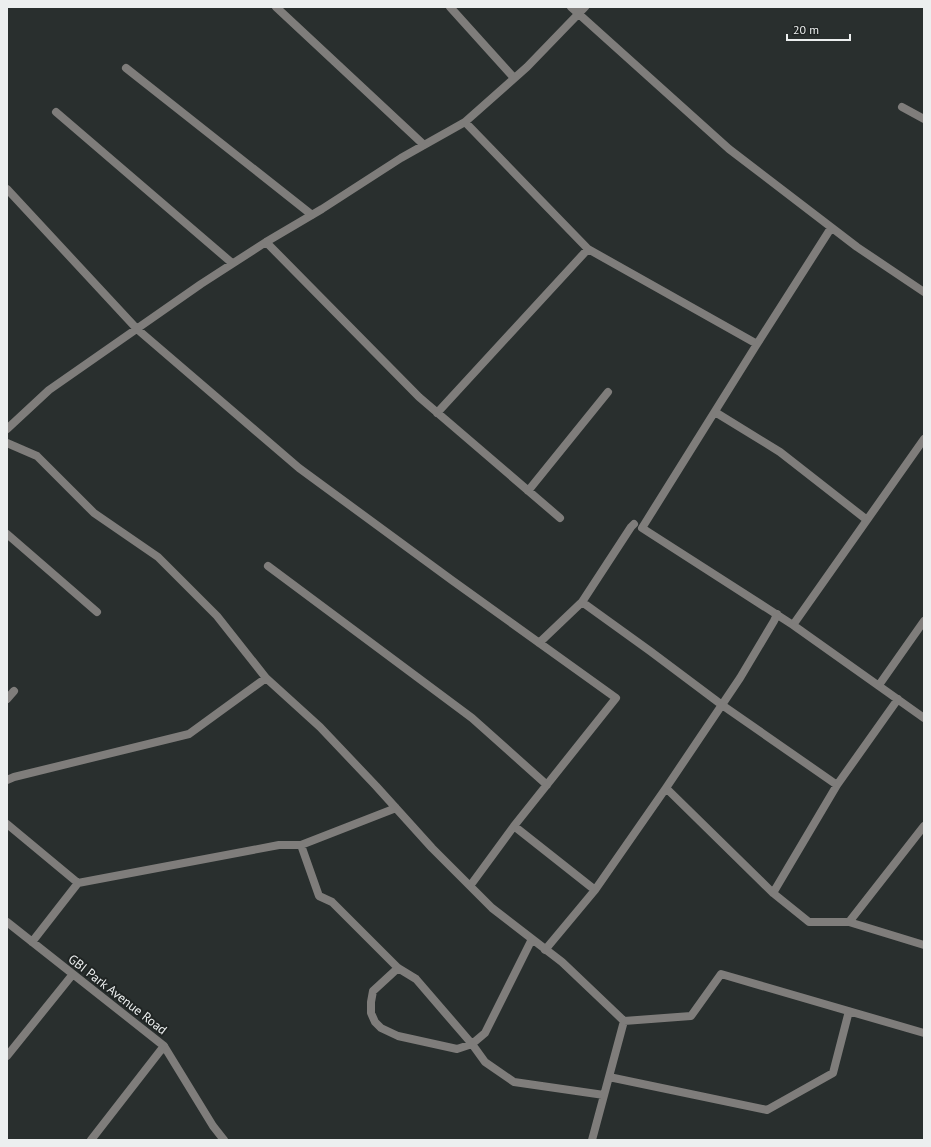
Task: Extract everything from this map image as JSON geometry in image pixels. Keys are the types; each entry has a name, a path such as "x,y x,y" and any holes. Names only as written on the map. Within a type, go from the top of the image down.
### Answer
{"street":[{"path":"276,7 424,145"},
{"path":"450,7 514,78"},
{"path":"571,7 729,149 857,247 924,292"},
{"path":"7,428 49,390 200,284 401,158 465,122 527,67 586,7"},
{"path":"126,68 312,215"},
{"path":"902,107 924,118"},
{"path":"56,112 232,263"},
{"path":"465,122 588,249 757,344"},
{"path":"7,189 137,329 299,468 616,698 514,826 470,886"},
{"path":"832,228 757,344 642,528 777,614 924,718"},
{"path":"266,242 419,397 560,518"},
{"path":"437,413 588,249"},
{"path":"528,491 608,392"},
{"path":"715,412 780,452 867,520"},
{"path":"793,625 924,440"},
{"path":"7,443 36,456 94,513 158,557 217,616 266,678 320,727 432,848 492,908 562,962 624,1021 691,1016 721,974 924,1034"},
{"path":"539,643 582,602 634,524"},
{"path":"7,534 97,612"},
{"path":"268,566 472,718 547,785"},
{"path":"582,602 722,705 837,785"},
{"path":"545,950 595,890 666,788 740,678 774,622 777,614"},
{"path":"879,685 924,621"},
{"path":"7,780 189,734 266,678"},
{"path":"7,699 14,691"},
{"path":"773,892 837,785 898,699"},
{"path":"666,788 773,892 810,922 849,922 924,945"},
{"path":"32,942 78,883 280,845 301,845 396,808"},
{"path":"7,824 78,883"},
{"path":"514,826 595,890"},
{"path":"849,922 924,826"},
{"path":"301,845 319,896 332,902 398,968 416,979 472,1044 485,1062 514,1082 604,1095"},
{"name":"GBI Park Avenue Road","path":"7,922 164,1046 213,1126 224,1140"},
{"path":"398,968 373,991 371,1013 375,1022 381,1028 398,1036 457,1049 472,1044 485,1033 532,939"},
{"path":"7,1056 73,974"},
{"path":"609,1077 767,1110 833,1073 849,1012"},
{"path":"592,1140 624,1021"},
{"path":"91,1140 164,1046"}]}
